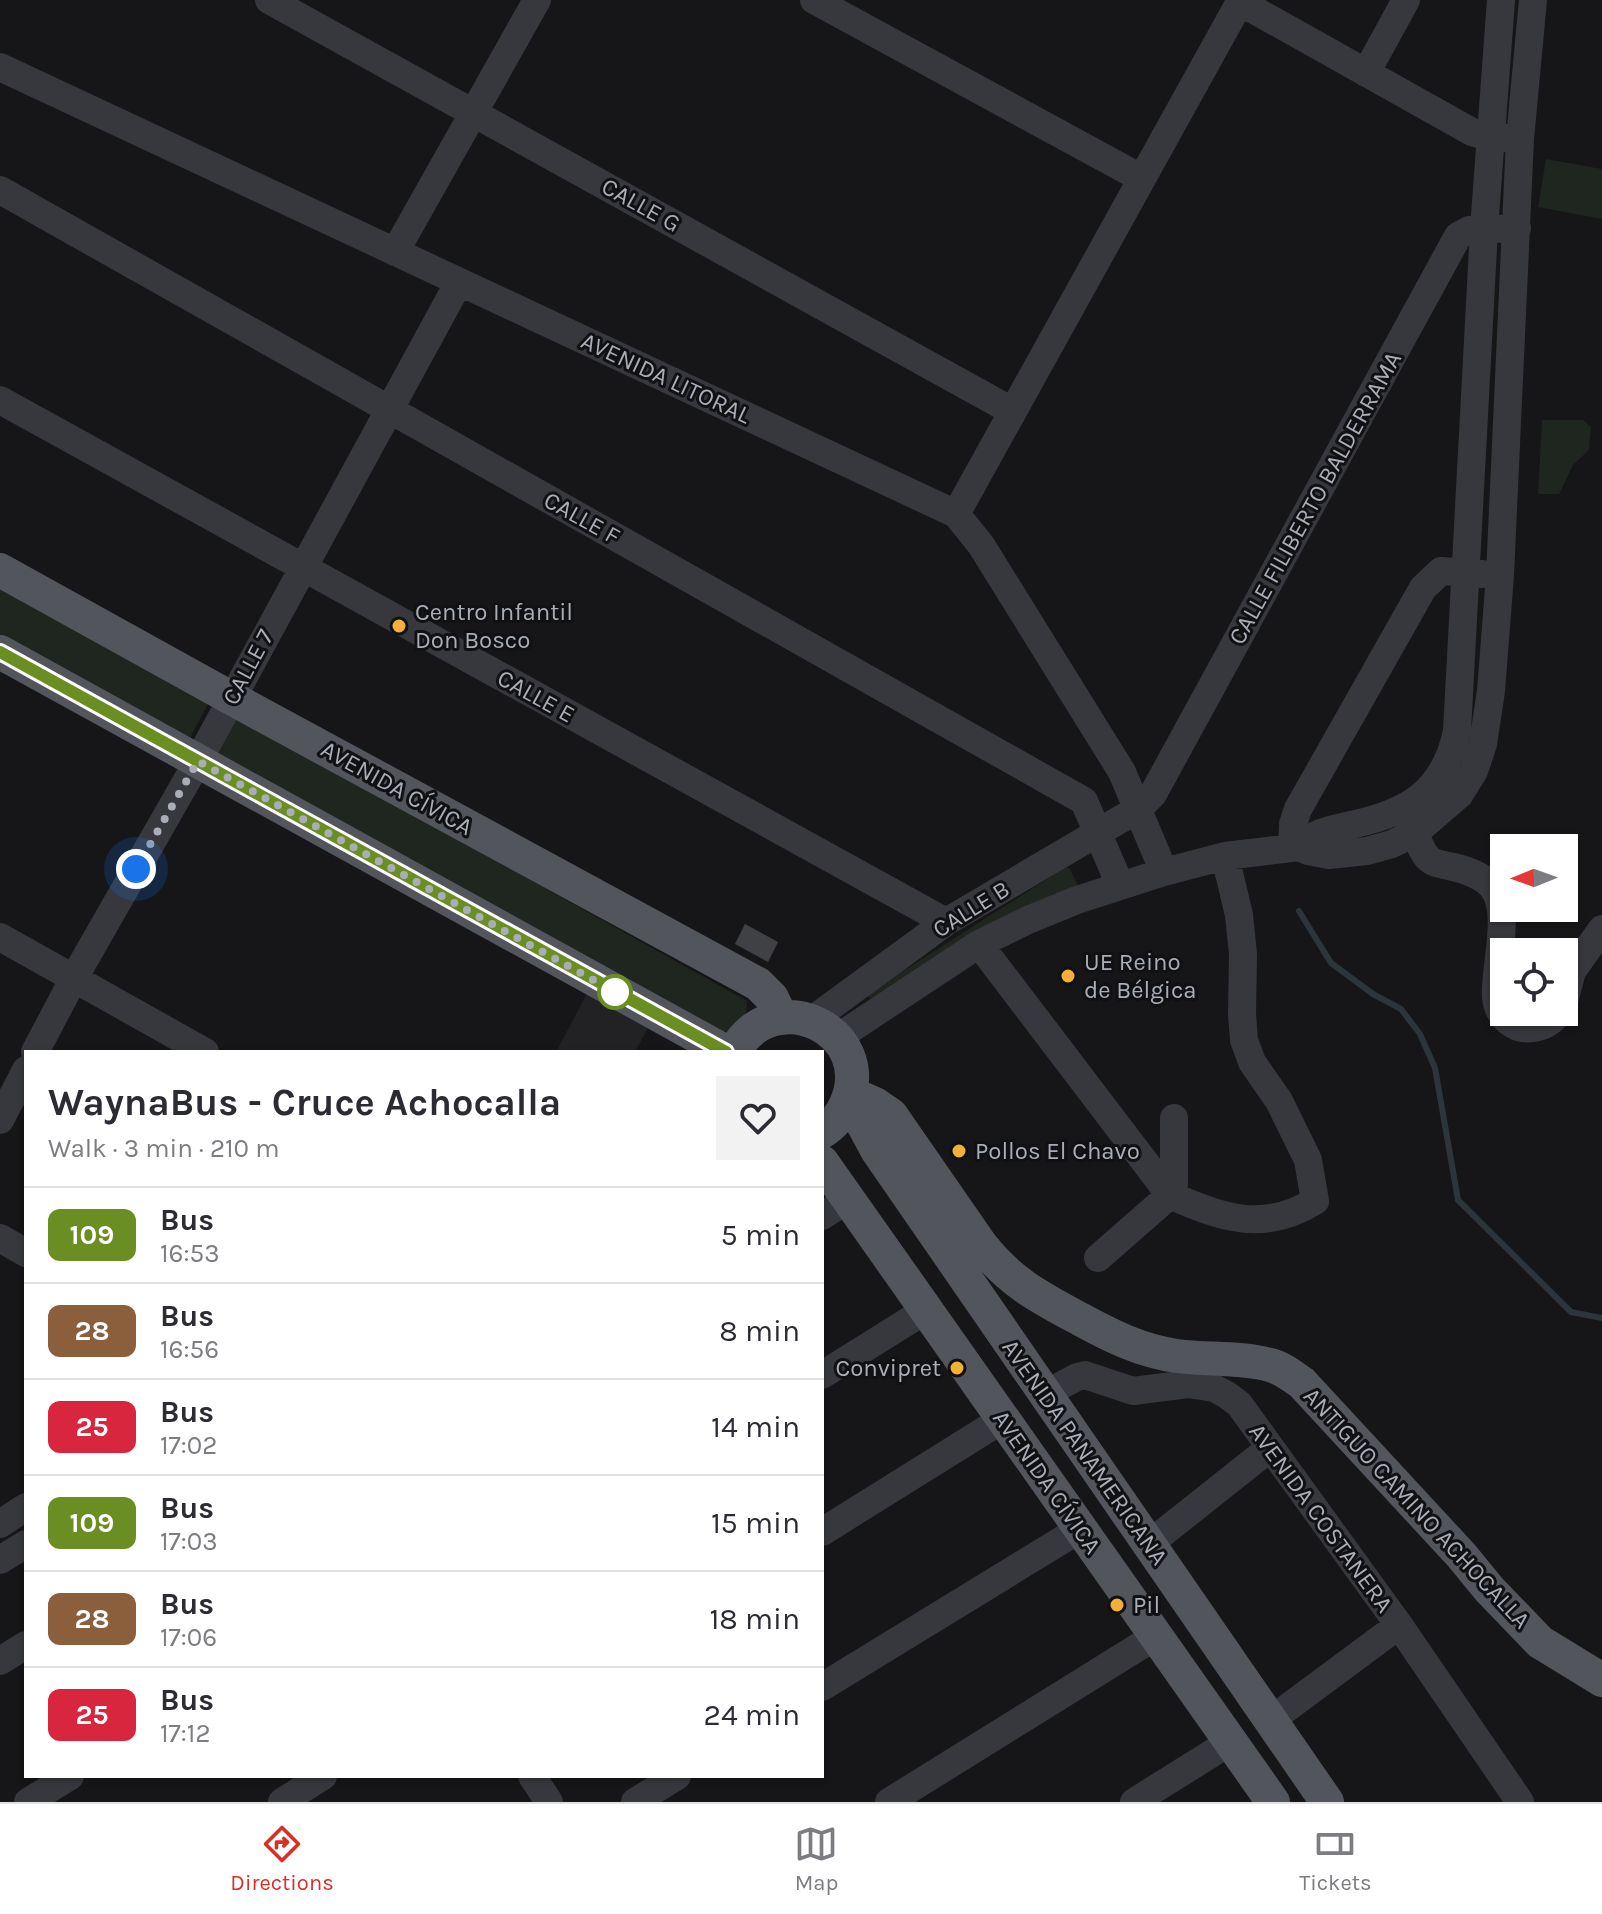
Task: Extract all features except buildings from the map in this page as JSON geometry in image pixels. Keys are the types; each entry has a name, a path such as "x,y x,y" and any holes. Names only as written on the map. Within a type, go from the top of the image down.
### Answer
{"main road":[{"name":"AVENIDA CÍVICA","path":"0,570 758,984 772,998 846,1052 851,1067 849,1095"},
{"path":"0,652 722,1050"},
{"path":"735,1050 750,1031 763,1022 810,1025"},
{"path":"824,1130 837,1120 849,1095"},
{"name":"AVENIDA PANAMERICANA","path":"849,1095 877,1150 1327,1802"},
{"name":"ANTIGUO CAMINO ACHOCALLA","path":"849,1095 875,1104 891,1115 996,1264 1028,1290 1120,1341 1153,1352 1182,1357 1224,1358 1269,1365 1285,1370 1302,1383 1540,1642 1602,1680"},
{"name":"AVENIDA CÍVICA","path":"824,1169 835,1208 926,1310 1273,1802"}],"street":[{"name":"CALLE G","path":"269,0 1012,411"},
{"path":"395,252 537,0"},
{"path":"814,0 1141,178"},
{"path":"1366,73 1406,0"},
{"path":"1501,0 1489,137 1457,731 1444,769 1416,801 1410,821 1427,857 1436,863 1480,877 1493,887 1498,900 1501,938"},
{"path":"1410,821 1459,795 1474,771 1483,744 1491,691 1500,575 1520,139 1533,0"},
{"path":"956,514 1240,1 1472,132 1489,137 1520,139"},
{"name":"AVENIDA LITORAL","path":"0,67 956,514 981,545 1122,772 1164,872"},
{"name":"CALLE F","path":"0,190 1084,801 1120,885"},
{"name":"CALLE FILIBERTO BALDERRAMA","path":"1138,809 1153,794 1458,236 1469,230 1517,228"},
{"name":"CALLE 7","path":"36,1050 198,761 459,282"},
{"name":"CALLE E","path":"0,400 946,922"},
{"path":"1296,847 1293,824 1298,809 1423,588 1441,571 1500,575"},
{"name":"CALLE B","path":"810,1025 946,922 1138,809"},
{"name":"CALLE B","path":"810,1025 1028,920 1120,885 1225,856 1296,847 1329,855 1357,853 1392,844 1410,821"},
{"path":"979,944 1170,1195 1218,1215 1252,1220 1276,1219 1297,1213 1315,1201 1308,1160 1279,1101 1252,1062 1244,1040 1243,954 1239,915 1225,856"},
{"path":"1578,963 1602,929"},
{"path":"0,937 201,1050"},
{"path":"1516,1026 1528,1029 1541,1026"},
{"path":"0,1120 24,1074"},
{"path":"1098,1258 1170,1195 1174,1184 1174,1118"},
{"path":"0,1238 24,1252"},
{"path":"824,1374 926,1310"},
{"name":"AVENIDA COSTANERA","path":"1045,1394 1085,1375 1133,1391 1188,1384 1214,1388 1239,1404 1399,1625 1520,1802"},
{"path":"824,1531 1003,1419"},
{"path":"1149,1544 1270,1448"},
{"path":"0,1524 24,1508"},
{"path":"824,1686 1080,1529"},
{"path":"0,1560 24,1545"},
{"path":"1271,1720 1399,1625"},
{"path":"889,1802 1156,1636"},
{"path":"0,1661 24,1646"},
{"path":"1134,1802 1230,1742"},
{"path":"28,1802 67,1778"},
{"path":"282,1802 320,1778"},
{"path":"635,1802 674,1778"}],"shaded area":[{"path":"1546,159 1602,169 1602,219 1538,207"},
{"path":"1542,420 1583,420 1591,427 1589,450 1573,465 1559,494 1538,494"},
{"path":"0,586 209,702 188,742 0,638"},
{"path":"233,714 747,1001 746,1013 731,1031 714,1033 213,755"},
{"path":"1066,867 1070,869 1078,891 1019,909 870,999 867,994"},
{"path":"587,994 648,1028 636,1050 557,1050"}],"waterway":[{"path":"1299,911 1331,963 1373,994 1401,1009 1420,1034 1435,1068 1458,1200 1571,1312 1602,1318"}],"bus line":[{"name":"109","path":"0,652 722,1050"}],"place":[{"name":"Centro Infantil Don Bosco","path":"399,626"},
{"name":"UE Reino de Bélgica","path":"1068,976"},
{"name":"Pollos El Chavo","path":"959,1151"},
{"name":"Convipret","path":"957,1368"},
{"name":"Pil","path":"1117,1605"}],"route":[{"path":"136,869 198,761 615,992"}]}
